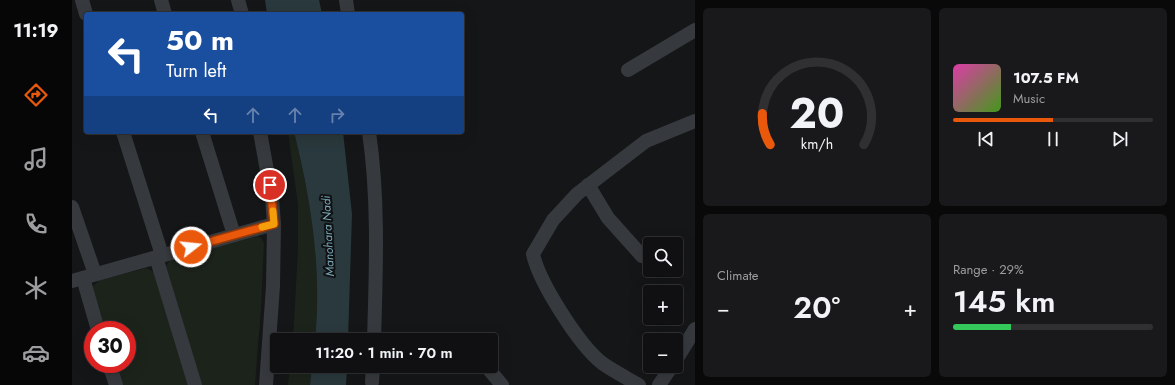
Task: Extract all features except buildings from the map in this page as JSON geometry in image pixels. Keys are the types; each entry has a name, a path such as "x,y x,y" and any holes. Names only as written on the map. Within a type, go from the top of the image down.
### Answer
{"street":[{"path":"82,0 85,12"},
{"path":"161,0 164,12"},
{"path":"238,0 241,12"},
{"path":"346,0 348,12"},
{"path":"628,70 695,30"},
{"path":"639,385 601,362 582,340 562,314 534,260 533,254 553,220 588,184 646,141 695,121"},
{"path":"124,134 195,385"},
{"path":"207,134 234,235"},
{"path":"260,134 272,198 274,224 273,286 266,385"},
{"path":"369,134 375,172 376,200 374,333"},
{"path":"588,184 608,218 642,256"},
{"path":"72,207 83,278 95,321"},
{"path":"83,278 274,224"},
{"path":"683,349 695,329"},
{"path":"112,373 116,385"},
{"path":"372,382 373,373"},
{"path":"492,373 502,385"},
{"path":"659,385 667,373"}],"shaded area":[{"path":"288,134 294,134 314,235 317,287 316,333 293,333 298,249 298,205"},
{"path":"257,236 261,238 264,243 255,385 201,385 166,266 170,260"},
{"path":"146,268 154,272 190,385 120,385 117,373 136,373 136,321 101,321 92,287 100,280"},
{"path":"289,373 311,373 310,385 288,385"}],"water":[{"path":"265,0 319,0 322,12 267,12"},
{"name":"Manohara Nadi","path":"294,134 343,134 352,214 348,333 316,333 317,313 316,261 314,235"},
{"path":"311,373 347,373 346,385 310,385"}],"slow traffic":[{"path":"262,227 274,224 273,211"}],"route":[{"path":"191,247 274,224 270,185"}]}
